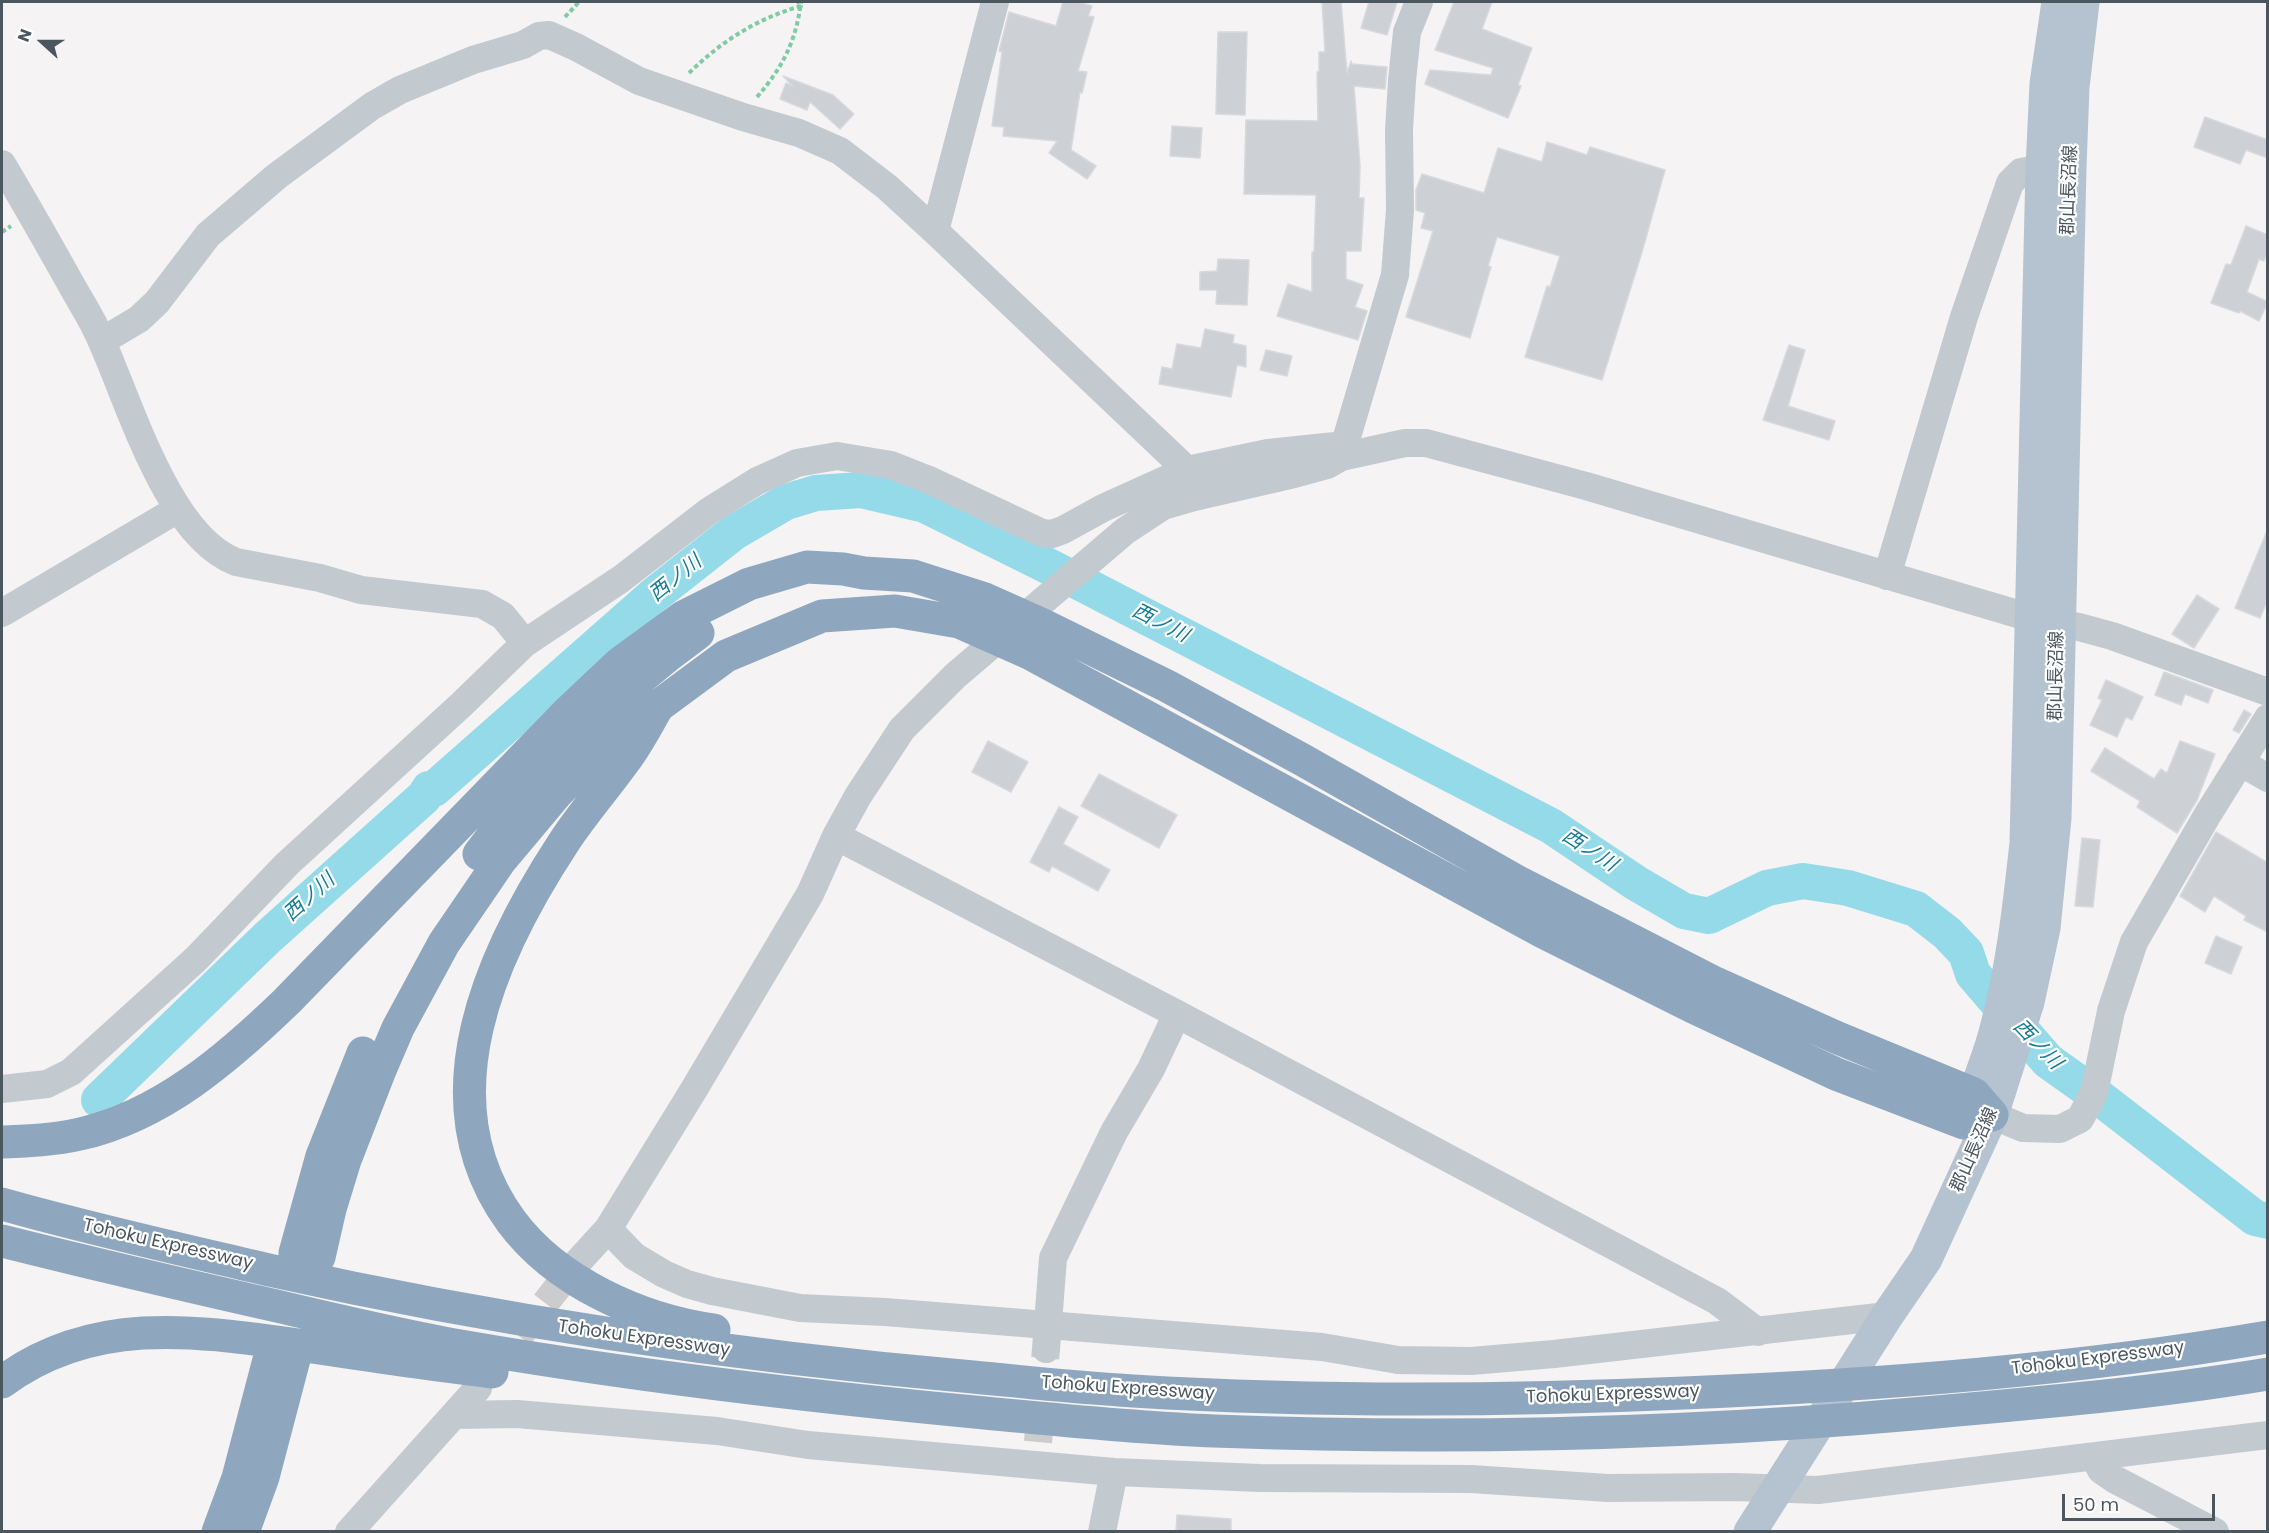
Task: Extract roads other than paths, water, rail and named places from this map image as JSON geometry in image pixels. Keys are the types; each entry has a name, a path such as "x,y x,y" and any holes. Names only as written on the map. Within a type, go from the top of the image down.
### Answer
{"highway":[{"path":"2,1142 23,1142 80,1134 110,1125 176,1093 248,1039 568,712 620,663 683,617 749,584 807,567 913,576 985,599 1041,624 1167,686 1301,759 1520,884 1711,981 1838,1038 1977,1111"},
{"path":"843,569 763,598 697,634 623,694 584,732 509,814 449,896 416,946 376,1024 322,1156 307,1255 330,1209 345,1160 372,1088 398,1028 444,943 500,861 557,793 622,727 657,706 726,656 822,616 896,611 959,622 1031,654 1533,927 1691,1006 1836,1074 1977,1111"},
{"path":"657,706 628,757 565,840 538,882 518,919 487,989 471,1055 469,1086 471,1119 475,1149 486,1179 501,1207 519,1232 562,1272 620,1302 651,1314 704,1329 866,1350 1129,1391"},
{"name":"Tohoku Expressway","path":"2,1203 169,1247 344,1287 486,1315 748,1354 1129,1391 1389,1399 1565,1398 1803,1389 2122,1358 2268,1338"},
{"name":"Tohoku Expressway","path":"2,1241 130,1273 363,1326 468,1347 712,1385 852,1401 1123,1425 1222,1431 1360,1434 1558,1433 1782,1424 2032,1403 2268,1374"},
{"path":"2,1382 24,1366 55,1350 86,1341 158,1331 248,1338 595,1386 735,1398 852,1401"},
{"path":"218,1532 282,1358 263,1477 243,1532"}],"main road":[{"name":"郡山長沼線","path":"1750,1532 1887,1316 1926,1259 1977,1111 2004,1041 2017,992 2018,918 2045,621 2056,168 2046,84 2058,2"},
{"name":"郡山長沼線","path":"2056,168 2073,87 2083,2"}],"street":[{"path":"935,231 995,2"},
{"path":"577,1263 608,1229 693,1091 810,894 836,836 858,796 902,729 955,676 1125,531 1163,506 1327,465 1343,451 1395,275 1400,210 1399,130 1402,81 1407,32 1419,2"},
{"path":"102,341 139,319 157,302 208,235 277,176 372,106 400,90 473,60 523,45 539,36 549,35 576,47 623,74 743,117 799,133 840,151 880,181 935,231 1187,470"},
{"path":"2,164 33,215 102,341 125,402 178,509 204,540 220,554 236,562 320,578 361,590 482,604 503,616 525,644"},
{"path":"1887,576 1964,317 2010,183 2021,172 2056,168"},
{"path":"2,1089 47,1084 71,1072 196,959 287,864 525,644 621,579 709,511 757,482 797,463 837,456 891,465 929,480 1042,533 1052,534 1187,470 1268,453 1343,451 1405,443 1434,445 1586,486 2045,621 2112,636 2268,692"},
{"path":"2,614 178,509"},
{"path":"1977,1111 2023,1128 2060,1129 2080,1119 2094,1093 2111,1011 2134,942 2171,875 2268,718"},
{"path":"2240,762 2268,778"},
{"path":"836,836 1717,1301 1758,1332"},
{"path":"1047,1336 1053,1258 1114,1132 1151,1069 1177,1014"},
{"path":"608,1229 634,1257 664,1274 712,1291 800,1308 885,1312 1047,1336 1322,1347 1398,1360 1471,1361 1554,1354 1887,1316"},
{"path":"349,1532 478,1388"},
{"path":"454,1415 517,1414 717,1431 807,1445 1037,1454 1114,1472 1260,1478 1471,1479 1608,1488 1735,1487 1776,1490 1852,1487 2268,1435"},
{"path":"2095,1458 2101,1470 2114,1479 2215,1532"},
{"path":"1102,1532 1114,1472"}],"waterway":[{"name":"西ノ川","path":"99,1100 268,937 424,797 429,789 434,789 653,596 733,533 786,502 816,493 861,490 925,505 1050,567 1551,826 1636,883 1684,911 1709,916 1767,888 1803,881 1848,888 1916,909 1947,933 1966,953 1973,974 2048,1061 2096,1095 2255,1218 2268,1221"}],"tunnel":[{"path":"493,1369 577,1263"},
{"path":"1038,1442 1046,1349"}]}
